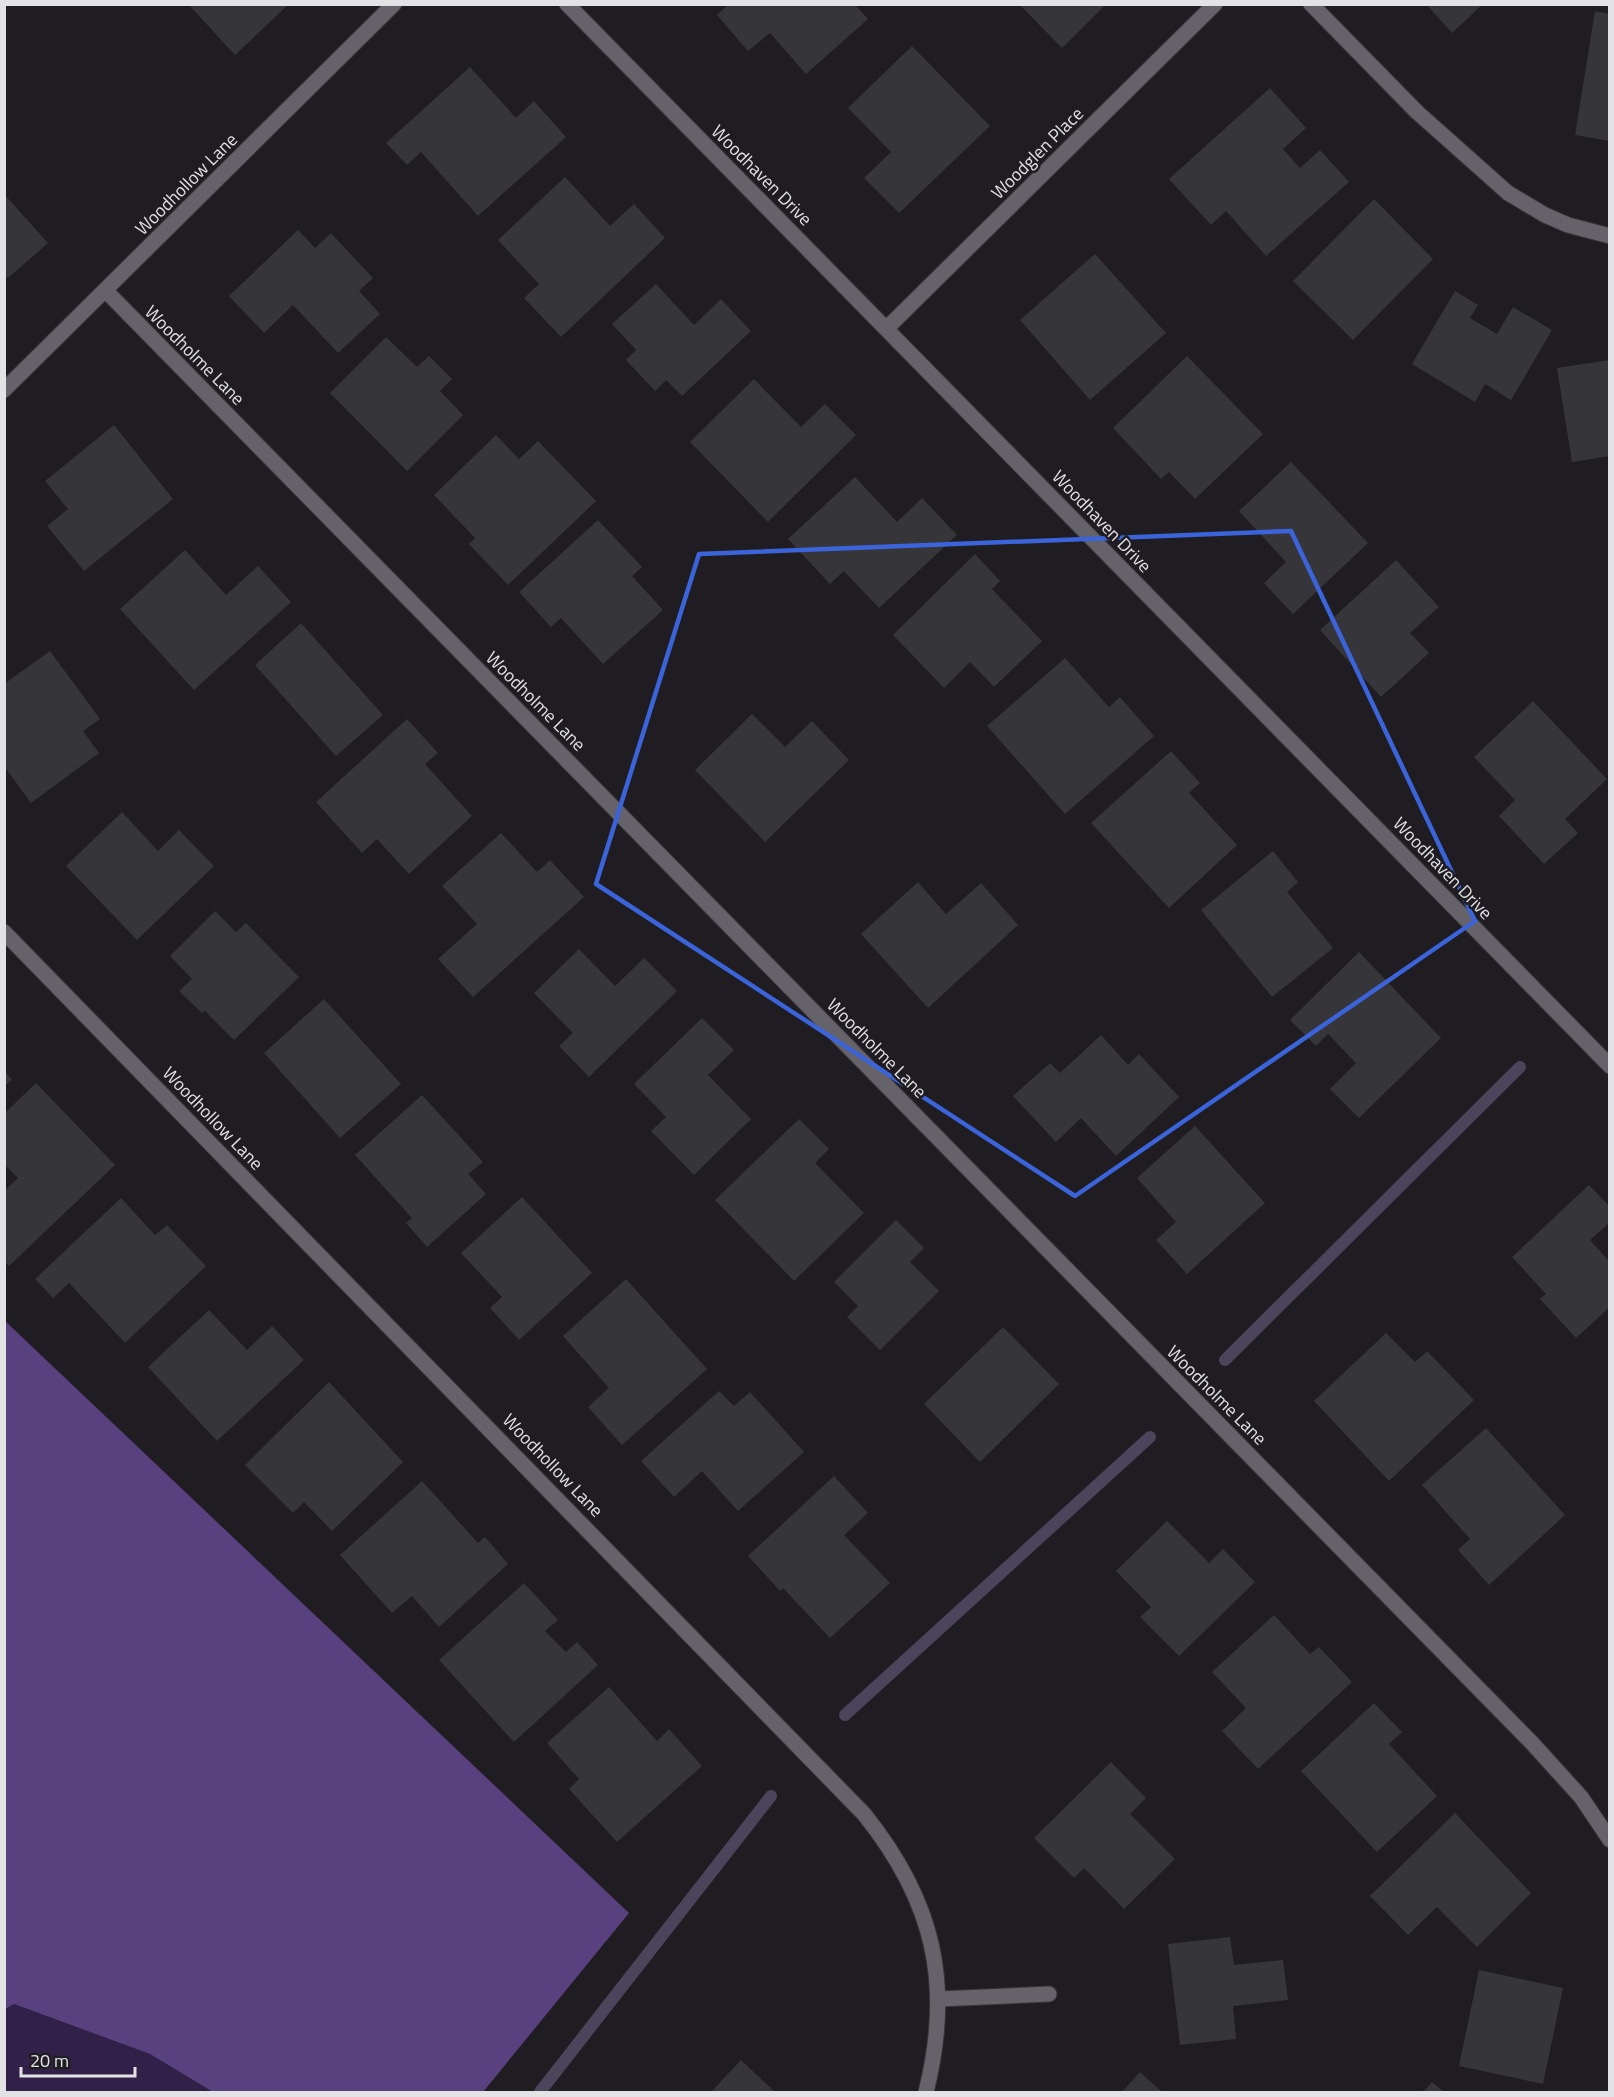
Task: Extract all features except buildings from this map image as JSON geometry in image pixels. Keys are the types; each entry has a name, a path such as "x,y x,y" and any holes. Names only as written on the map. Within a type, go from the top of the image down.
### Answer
{"street":[{"name":"Woodhollow Lane","path":"4,390 394,4"},
{"name":"Woodhaven Drive","path":"567,4 1610,1066"},
{"name":"Woodglen Place","path":"886,329 1215,4"},
{"path":"1311,4 1417,112 1500,187 1545,215 1610,236"},
{"name":"Woodholme Lane","path":"106,291 1532,1743 1581,1797 1610,1840"},
{"name":"Woodhollow Lane","path":"4,932 864,1814 896,1857 919,1905 933,1952 939,1999 936,2045 926,2092"},
{"path":"939,1999 1049,1994"}],"highlighted area":[{"path":"1291,531 1475,921 1075,1196 596,884 699,554"}],"shaded area":[{"path":"4,1320 629,1913 483,2092 213,2092 150,2054 14,2004 5,2009"},
{"path":"14,2004 150,2054 213,2092 5,2092 5,2009"}],"waterway":[{"path":"1225,1360 1520,1067"},
{"path":"845,1715 1150,1437"},
{"path":"540,2092 771,1796"}]}
